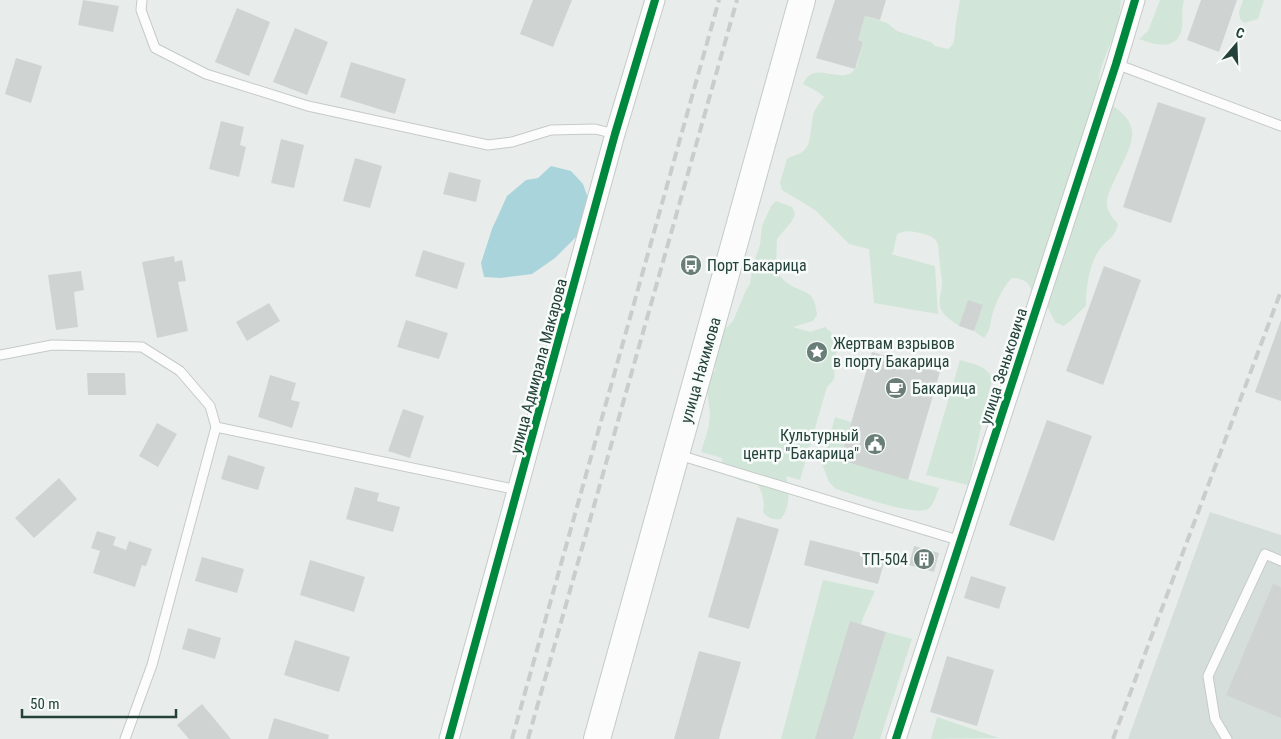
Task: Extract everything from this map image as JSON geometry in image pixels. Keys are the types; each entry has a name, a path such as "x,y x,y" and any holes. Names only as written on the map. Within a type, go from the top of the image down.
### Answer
{"main road":[{"name":"улица Нахимова","path":"597,739 802,0"}],"street":[{"name":"улица Адмирала Макарова","path":"449,739 615,134 655,0"},
{"name":"улица Зеньковича","path":"896,739 1116,64 1135,0"}],"lane":[{"path":"142,0 141,10 155,48 206,74 308,106 488,145 512,142 551,130 595,129 615,134"},
{"path":"1116,64 1281,126"},
{"path":"0,355 52,345 142,347 180,371 210,406 216,427 152,665 125,739"},
{"path":"216,427 518,490"},
{"path":"676,454 961,541"},
{"path":"1227,739 1215,719 1208,676 1265,554 1281,561"}],"shaded area":[{"path":"1210,512 1281,535 1281,739 1128,739"}],"green space":[{"path":"960,0 1121,0 1118,23 1099,78 1101,93 1124,115 1132,128 1132,137 1127,154 1107,199 1108,210 1118,224 1115,233 1103,245 1093,262 1086,306 1070,322 1063,326 1055,322 1047,306 1058,269 1033,296 1027,282 1012,278 999,298 992,315 989,330 984,338 974,331 983,305 959,326 945,315 940,307 942,281 936,240 927,235 911,231 897,234 893,253 891,254 935,266 938,314 874,303 869,249 849,244 815,210 782,190 780,183 787,159 806,148 810,139 813,115 824,97 803,84 814,73 843,75 849,74 855,69 863,42 858,40 865,16 887,23 897,31 948,49 953,44 955,36"},
{"path":"1160,0 1184,0 1182,28 1179,36 1175,41 1165,45 1139,39 1148,31"},
{"path":"1243,0 1264,0 1258,19 1244,23 1240,19 1239,12"},
{"path":"776,201 792,207 795,214 792,221 777,239 776,270 786,282 811,296 816,306 817,315 813,321 793,327 810,332 825,327 831,332 832,338 840,341 834,361 835,374 827,387 800,480 786,476 788,503 781,519 769,518 763,512 763,498 758,485 739,480 722,470 722,458 701,452 709,426 710,413 706,382 715,371 716,350 723,331 733,321 750,284 753,265 760,245 762,226 771,206"},
{"path":"960,360 975,364 984,369 991,375 992,380 968,485 926,475"},
{"path":"835,417 851,422 840,460 939,488 930,507 921,511 898,508 836,489 829,482 822,464"},
{"path":"823,580 875,591 863,618 827,739 781,739"},
{"path":"886,632 912,639 880,739 853,739"},
{"path":"937,717 999,738 931,739"}],"water":[{"path":"551,166 571,171 583,184 589,201 584,229 555,258 532,274 501,278 484,277 481,263 492,229 507,196 526,180 538,178"}],"building":[{"path":"83,0 119,6 113,32 78,25"},
{"path":"533,0 572,0 553,47 520,34"},
{"path":"835,0 886,0 880,20 865,16 858,40 863,42 855,69 816,58"},
{"path":"1201,0 1237,0 1219,52 1187,40"},
{"path":"237,8 270,22 249,76 215,62"},
{"path":"295,28 328,42 307,95 273,82"},
{"path":"16,58 42,66 31,103 5,94"},
{"path":"351,62 406,79 395,114 340,97"},
{"path":"1158,102 1206,118 1171,223 1123,207"},
{"path":"221,121 244,127 240,145 246,147 239,177 209,169"},
{"path":"281,139 304,145 294,188 271,183"},
{"path":"355,158 382,166 370,208 343,201"},
{"path":"449,172 481,180 476,202 443,194"},
{"path":"423,250 465,263 457,289 415,276"},
{"path":"174,256 175,262 182,260 186,281 178,282 188,331 157,338 142,262"},
{"path":"1104,266 1141,280 1103,385 1066,371"},
{"path":"81,271 84,290 74,292 78,327 56,330 48,275"},
{"path":"968,300 983,305 974,331 959,326"},
{"path":"269,303 280,321 247,341 236,322"},
{"path":"406,320 448,333 439,359 397,347"},
{"path":"1281,320 1281,401 1255,392"},
{"path":"872,352 940,372 908,480 840,460"},
{"path":"87,373 125,373 126,395 88,395"},
{"path":"270,375 296,383 291,400 300,402 292,428 258,417"},
{"path":"403,409 424,416 410,458 388,451"},
{"path":"1047,420 1092,436 1054,541 1009,525"},
{"path":"157,423 177,434 158,467 139,456"},
{"path":"228,455 265,467 258,490 221,479"},
{"path":"59,478 77,499 34,538 15,518"},
{"path":"355,487 379,493 377,501 400,507 393,532 346,519"},
{"path":"737,517 779,529 749,629 708,617"},
{"path":"97,531 116,537 113,545 126,550 129,541 152,549 146,566 142,565 135,587 93,573 100,551 91,548"},
{"path":"810,540 885,559 878,584 804,565"},
{"name":"ТП-504","path":"914,546 939,553 934,572 909,565"},
{"path":"202,557 244,569 237,593 195,581"},
{"path":"310,560 365,577 354,612 300,595"},
{"path":"971,576 1006,587 999,609 964,598"},
{"path":"1273,584 1281,587 1281,718 1226,695"},
{"path":"850,621 886,632 853,739 815,739"},
{"path":"188,628 221,638 215,659 182,649"},
{"path":"295,640 350,657 339,692 284,675"},
{"path":"699,651 741,662 719,739 674,739"},
{"path":"947,656 994,670 977,726 930,712"},
{"path":"202,704 231,739 189,739 177,725"},
{"path":"274,718 329,735 328,739 268,739"}],"railway":[{"path":"512,739 719,0"},
{"path":"528,739 737,0"},
{"path":"1113,739 1281,291"}],"cycle path":[{"path":"449,739 615,134 655,0"},
{"path":"896,739 1116,64 1135,0"}],"place":[{"name":"Порт Бакарица","path":"691,265"},
{"name":"Жертвам взрывов в порту Бакарица","path":"817,352"},
{"name":"Бакарица","path":"896,388"},
{"name":"Культурный центр \"Бакарица\"","path":"875,444"},
{"name":"ТП-504","path":"924,559"}]}
